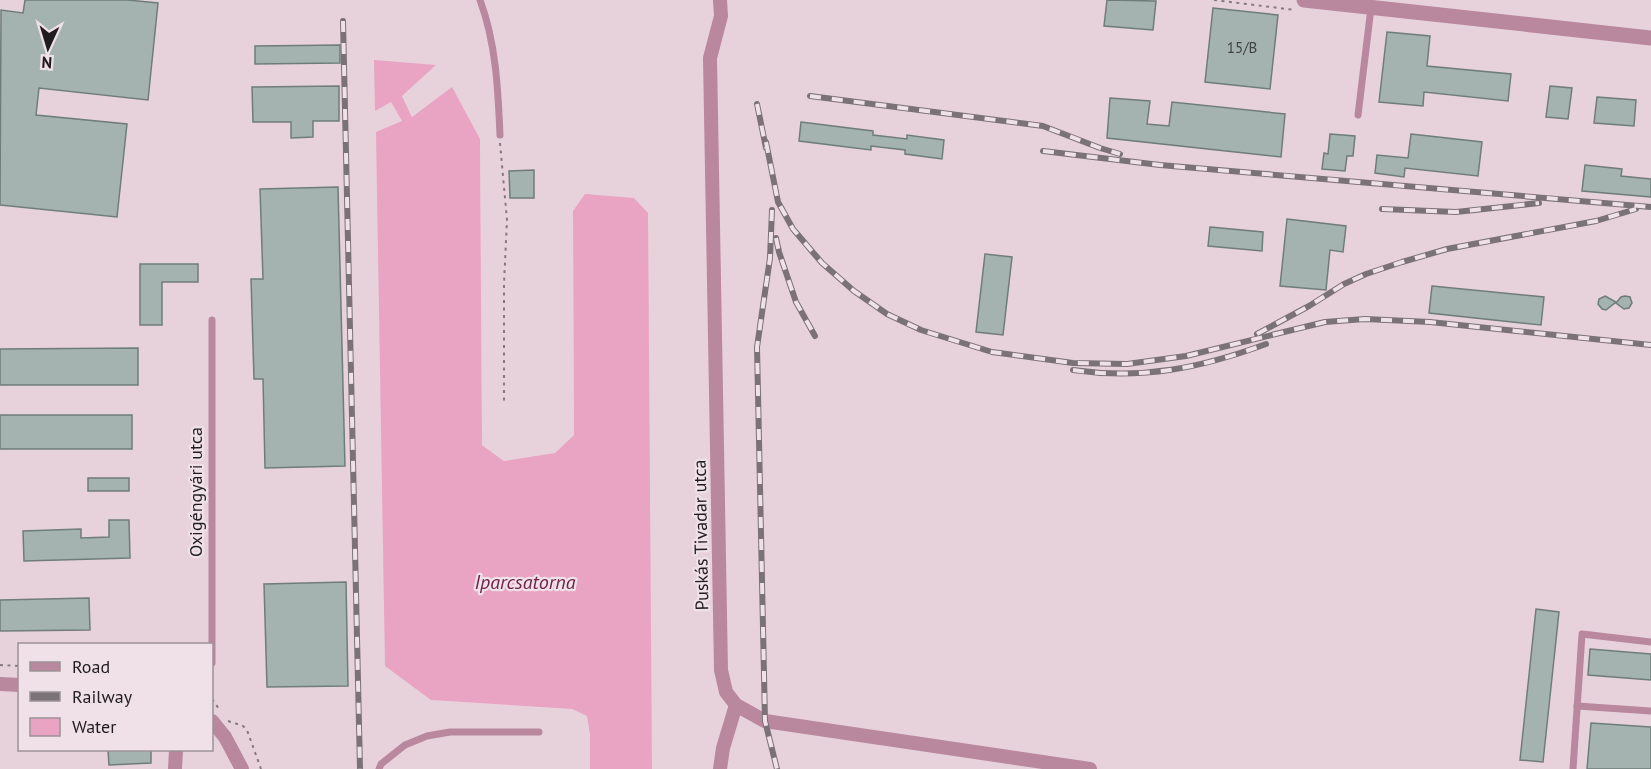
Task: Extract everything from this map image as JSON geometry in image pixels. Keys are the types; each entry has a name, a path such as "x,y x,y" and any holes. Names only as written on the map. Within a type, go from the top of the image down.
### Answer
{"street":[{"name":"Puskás Tivadar utca","path":"720,0 721,16 710,58 721,670 726,692 736,705"},
{"path":"1304,0 1651,38"},
{"path":"0,684 18,685"},
{"path":"720,769 723,748 736,705 765,721 1090,769"},
{"path":"216,717 242,769"},
{"path":"175,769 176,751"}],"lane":[{"path":"480,0 493,46 500,135"},
{"path":"1358,115 1371,8"},
{"name":"Oxigéngyári utca","path":"212,320 212,643"},
{"path":"1573,769 1582,634 1651,642"},
{"path":"1577,706 1651,711"},
{"path":"379,769 381,764 405,745 428,736 450,732 539,732"}],"path":[{"path":"500,135 507,220 504,283 504,402"},
{"path":"0,665 18,666"},
{"path":"226,720 243,726 247,730 261,769"}],"shaded area":[{"path":"0,0 1651,0 1651,769 652,769 651,720 573,211 574,435 555,453 504,461 482,445 480,139 424,110 413,118 402,96 435,65 375,110 391,102 403,122 431,700 572,709 587,716 590,735 590,769 0,769"}],"water":[{"name":"Iparcsatorna","path":"374,60 436,65 402,96 412,117 452,87 480,139 482,445 504,461 555,453 574,435 573,211 585,194 634,198 648,213 652,769 590,769 590,735 587,716 572,709 431,700 385,666 376,132 402,121 391,102 375,111"}],"building":[{"path":"25,0 128,0 158,3 148,100 39,88 36,115 127,124 117,217 0,205 1,10 23,13"},
{"path":"1107,0 1156,1 1153,30 1104,26"},
{"path":"1213,8 1278,15 1270,89 1205,82"},
{"path":"1387,32 1430,36 1427,66 1511,74 1508,101 1424,92 1423,106 1379,102"},
{"path":"340,45 340,63 255,64 255,46"},
{"path":"339,86 339,121 313,121 313,137 291,138 291,122 253,122 252,87"},
{"path":"1550,86 1572,88 1568,119 1546,117"},
{"path":"1597,97 1636,100 1634,126 1594,123"},
{"path":"1110,98 1150,101 1147,124 1169,126 1172,102 1285,114 1281,157 1107,138"},
{"path":"801,122 873,131 873,135 907,139 907,135 944,140 942,159 905,154 905,150 871,146 871,150 799,141"},
{"path":"1330,134 1355,136 1353,156 1347,156 1345,171 1322,169 1324,153 1328,154"},
{"path":"1411,134 1482,142 1478,176 1405,168 1404,177 1375,173 1377,155 1408,158"},
{"path":"1585,165 1622,169 1621,176 1651,179 1651,197 1582,191"},
{"path":"534,170 534,198 510,198 509,171"},
{"path":"338,187 345,466 265,468 263,379 254,379 251,279 263,279 260,189"},
{"path":"1287,219 1346,226 1343,252 1330,250 1326,290 1280,286"},
{"path":"1210,227 1263,232 1262,251 1208,246"},
{"path":"985,254 1012,257 1003,335 976,332"},
{"path":"140,264 198,264 198,282 162,282 162,325 140,325"},
{"path":"1432,286 1544,297 1541,325 1429,313"},
{"path":"1605,296 1616,302 1606,310 1598,304 1599,299"},
{"path":"1625,296 1630,297 1632,303 1629,308 1624,309 1616,303"},
{"path":"138,348 138,385 0,385 0,349"},
{"path":"0,415 132,415 132,449 0,449"},
{"path":"88,478 129,478 129,491 88,491"},
{"path":"109,520 129,520 130,558 24,561 23,531 81,529 81,538 109,537"},
{"path":"346,582 348,686 267,687 264,584"},
{"path":"89,598 90,630 0,631 0,600"},
{"path":"1536,609 1559,612 1543,762 1520,760"},
{"path":"1590,649 1651,654 1651,680 1588,675"},
{"path":"1591,723 1651,727 1651,769 1587,769"},
{"path":"108,751 151,751 151,763 109,765"}],"railway":[{"path":"343,21 360,769"},
{"path":"810,96 1043,126 1120,154"},
{"path":"757,104 766,148"},
{"path":"766,142 778,202 793,229 822,263 854,291 887,314 921,330 992,352 1073,363 1127,364 1186,356 1325,322 1365,319 1430,322 1651,345"},
{"path":"1043,151 1160,165 1651,207"},
{"path":"1382,209 1456,212 1539,203"},
{"path":"1257,334 1344,284 1402,262 1447,249 1596,221 1636,209"},
{"path":"772,210 770,258 757,347 765,721 777,769"},
{"path":"776,238 796,302 815,336"},
{"path":"1073,370 1123,374 1171,370 1218,360 1266,344"}]}
